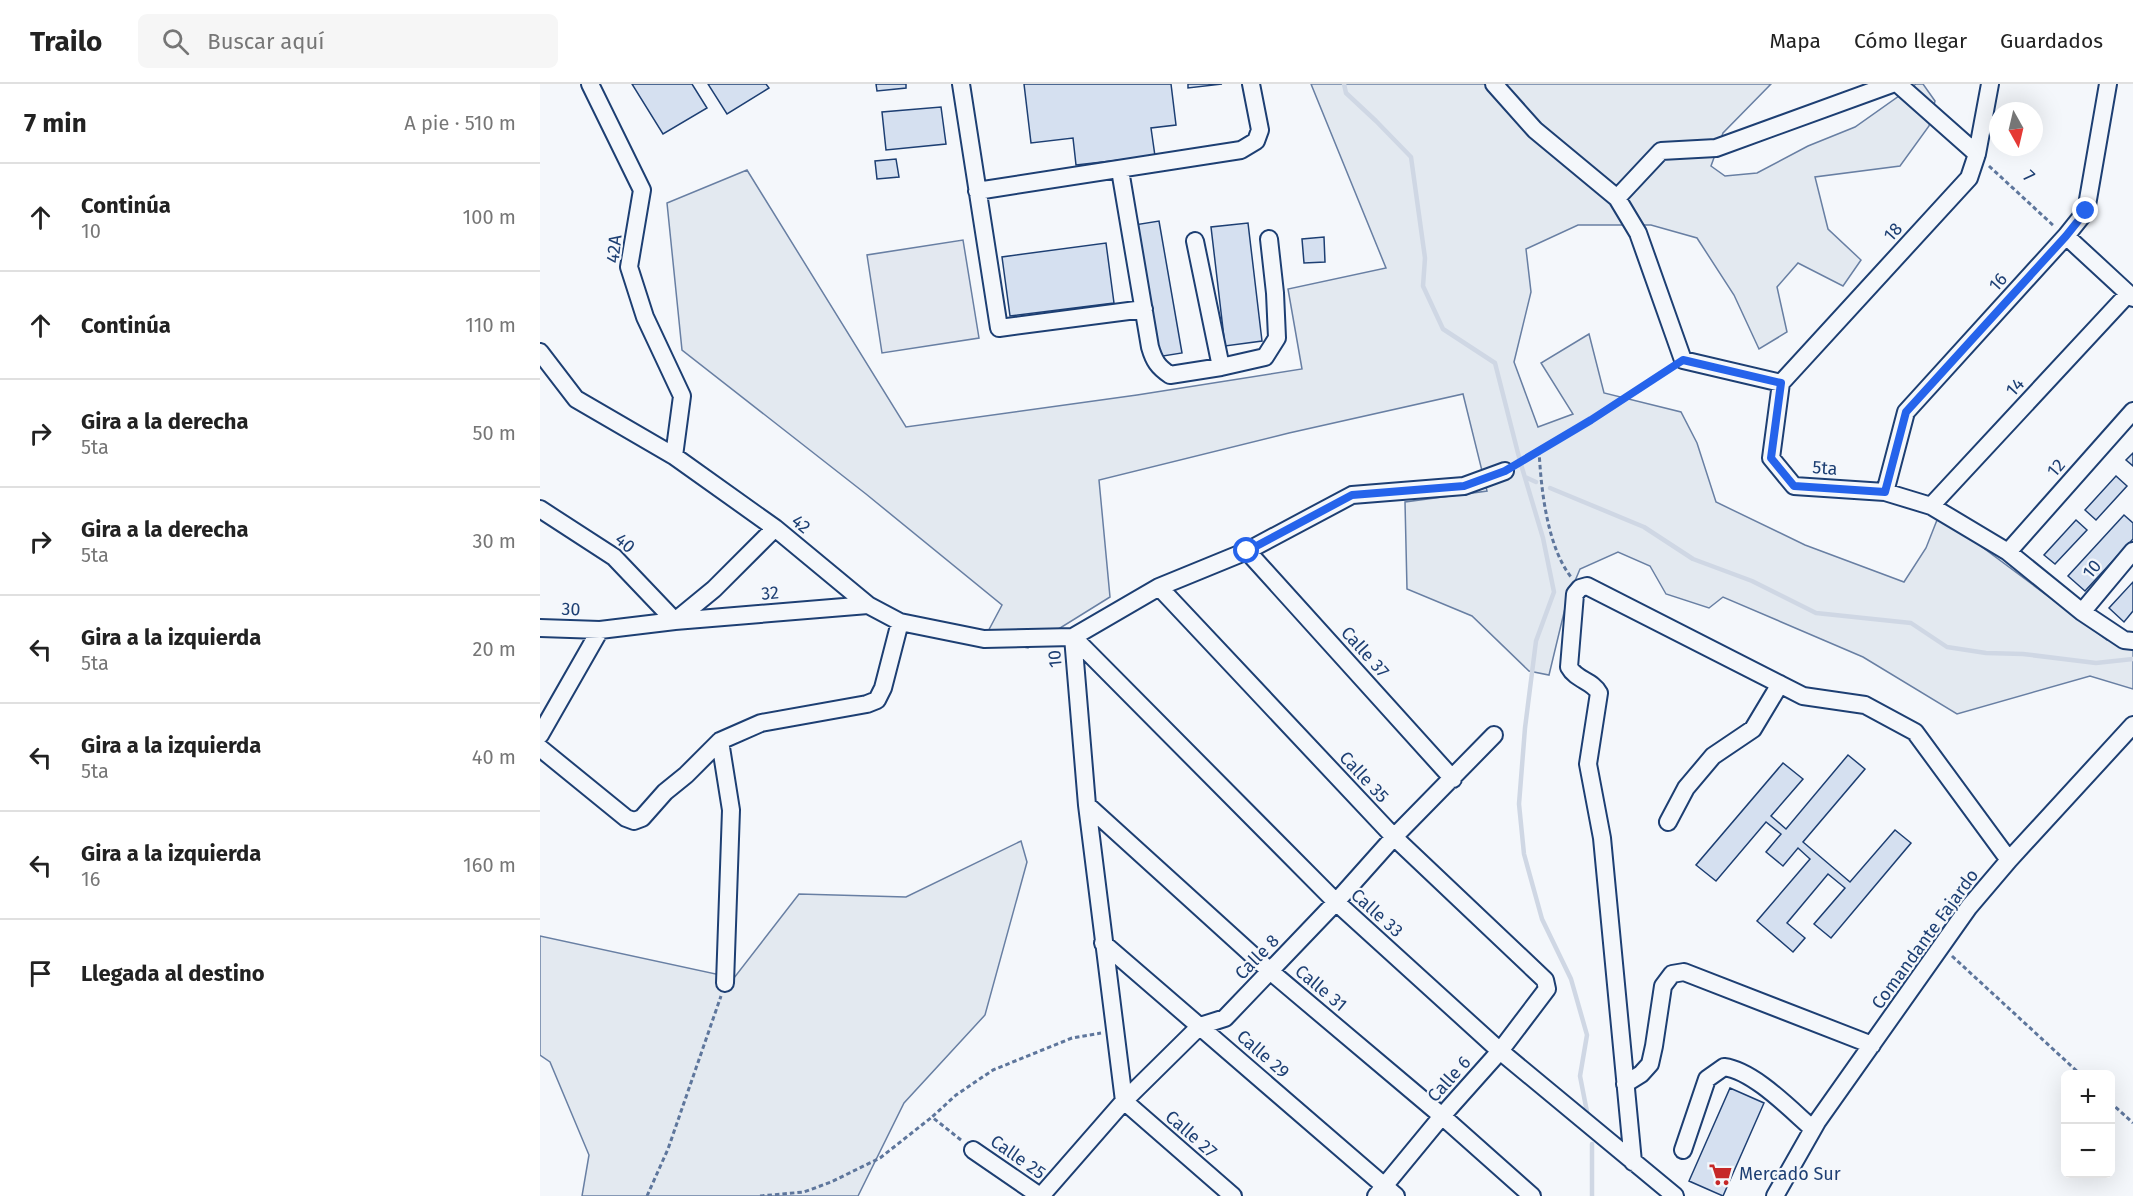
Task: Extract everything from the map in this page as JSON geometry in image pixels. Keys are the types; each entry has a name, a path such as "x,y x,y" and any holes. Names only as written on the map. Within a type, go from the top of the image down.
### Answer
{"street":[{"name":"42A","path":"590,84 642,190 629,267 645,317 682,396 674,456"},
{"path":"961,84 999,328 1144,309"},
{"path":"977,191 1241,150 1256,141 1260,130 1251,84"},
{"path":"1494,84 1535,130 1617,198 1638,233 1683,360 1781,383"},
{"path":"1617,198 1661,151 1716,148 1892,84"},
{"path":"1898,84 1977,154"},
{"name":"18","path":"1781,383 1969,178 1977,154 1990,84"},
{"name":"16","path":"1885,492 1906,412 2086,211 2108,84"},
{"path":"1120,170 1153,360 1170,375 1265,357 1277,338 1269,239"},
{"path":"2066,236 2131,296"},
{"path":"1195,242 1221,367"},
{"name":"14","path":"1931,506 2131,296"},
{"name":"42","path":"540,352 576,399 674,456 775,528 868,605 900,622 984,639 1073,637"},
{"name":"5ta","path":"1781,383 1771,458 1794,486 1885,492 1931,506 2008,552 2082,612 2129,640"},
{"name":"12","path":"2008,552 2133,411"},
{"name":"10","path":"1124,1101 1087,805 1073,637 1159,587 1247,551 1352,495 1464,486 1505,471"},
{"name":"40","path":"540,509 614,557 675,621"},
{"path":"675,621 714,589 775,528"},
{"name":"Calle 37","path":"1247,551 1453,779"},
{"name":"10","path":"2082,612 2133,551"},
{"path":"1633,1162 1602,838 1588,764 1599,693 1596,688 1572,674 1569,667 1575,594 1580,588 1587,586 1803,696 1865,705 1915,732 2009,860"},
{"name":"Calle 35","path":"1159,587 1394,837 1548,985"},
{"name":"32","path":"600,630 675,621 868,605"},
{"path":"540,748 626,818 634,821 642,818 665,792 686,775 720,741 761,723 867,704 877,700 883,688 900,622"},
{"name":"30","path":"540,628 600,630"},
{"path":"540,735 546,716 600,630"},
{"name":"Calle 33","path":"1073,637 1336,902 1500,1051 1675,1196"},
{"path":"1668,822 1686,788 1713,756 1753,729 1780,684"},
{"name":"Comandante Fajardo","path":"1775,1196 1813,1129 1969,907 2133,725"},
{"name":"Calle 8","path":"1040,1196 1124,1101 1200,1026 1225,1018 1336,902 1394,837 1494,735"},
{"path":"720,741 731,810 725,983"},
{"name":"Calle 31","path":"1087,805 1270,971 1442,1116 1532,1196"},
{"name":"Calle 29","path":"1103,943 1200,1026 1385,1192"},
{"path":"1625,1084 1641,1074 1650,1064 1664,986 1672,974 1684,972 1872,1045"},
{"name":"Calle 6","path":"1385,1192 1442,1116 1500,1051 1548,985"},
{"path":"1683,1150 1707,1079 1724,1067 1736,1069 1752,1079 1813,1129"},
{"name":"Calle 27","path":"1124,1101 1233,1196"},
{"name":"Calle 25","path":"973,1149 1040,1196"}],"path":[{"name":"7","path":"1977,154 2066,236"},
{"path":"1505,471 1591,420 1683,360"},
{"path":"1539,450 1541,493 1556,548 1569,575 1580,588"},
{"path":"1941,946 2076,1070"},
{"path":"647,1196 668,1149 725,983"},
{"path":"760,1196 804,1192 831,1182 880,1158 956,1095 993,1070 1072,1038 1115,1030"},
{"path":"2115,1107 2133,1123"},
{"path":"932,1117 973,1149"}],"shaded area":[{"path":"1311,84 1771,84 1723,133 1711,166 1725,176 1757,173 1808,146 1855,127 1916,84 1923,84 1935,101 1929,126 1900,166 1815,177 1828,229 1861,260 1843,286 1798,263 1777,287 1787,332 1759,349 1734,295 1697,238 1651,225 1578,225 1526,249 1531,292 1514,362 1538,427 1573,414 1541,363 1589,334 1604,393 1681,412 1697,443 1716,502 1805,545 1904,582 1926,548 1939,515 2107,640 2133,644 2133,689 2090,676 1957,714 1863,657 1723,597 1709,608 1666,594 1650,566 1618,552 1580,569 1567,600 1549,675 1529,671 1472,616 1407,589 1405,502 1487,491 1463,394 1289,433 1099,480 1110,597 1028,648 984,639 1002,605 866,494 682,350 667,203 747,170 906,427 1137,395 1302,369 1288,289 1386,268"},
{"path":"963,240 979,338 882,353 867,255"},
{"path":"1021,841 1027,862 985,1015 904,1103 858,1196 582,1196 589,1155 550,1062 540,1055 540,936 734,978 799,894 906,897"}],"building":[{"path":"632,84 692,84 707,108 663,134"},
{"path":"708,84 766,84 769,88 727,114"},
{"path":"876,84 906,84 906,88 877,91"},
{"path":"1024,84 1171,84 1176,125 1151,128 1155,156 1076,165 1073,138 1031,143"},
{"path":"1188,84 1222,84 1188,88"},
{"path":"941,107 946,144 886,150 882,112"},
{"path":"896,159 899,177 877,179 875,161"},
{"path":"1159,221 1182,353 1157,357 1134,225"},
{"path":"1248,223 1262,341 1225,346 1211,227"},
{"path":"1324,237 1325,262 1304,263 1302,239"},
{"path":"1106,243 1114,303 1010,316 1002,257"},
{"path":"2133,453 2133,466 2126,460"},
{"path":"2116,476 2127,486 2096,520 2085,510"},
{"path":"2124,515 2133,523 2133,539 2085,591 2068,576"},
{"path":"2076,520 2087,530 2055,564 2044,555"},
{"path":"2133,582 2133,611 2124,622 2109,608"},
{"path":"1848,755 1865,769 1803,842 1850,882 1895,830 1911,843 1831,938 1814,924 1845,888 1828,874 1787,923 1805,938 1793,952 1757,921 1810,859 1798,848 1783,866 1766,852 1781,834 1766,822 1716,881 1696,865 1783,763 1803,779 1771,816 1786,829"},
{"path":"1730,1088 1764,1103 1723,1196 1689,1181"}],"waterway":[{"path":"1344,84 1346,93 1411,157 1425,258 1423,286 1443,329 1495,363 1520,461 1543,538 1554,592 1536,641 1525,728 1519,804 1524,854 1542,919 1571,979 1587,1035 1580,1076 1588,1117"},
{"path":"1525,477 1536,482"},
{"path":"1550,488 1644,527 1693,559 1752,581 1816,613 1911,623 1947,647 1986,653 2023,654 2096,663 2133,659"},
{"path":"1592,1144 1592,1196"}],"place":[{"name":"Mercado Sur","path":"1721,1174"}],"route":[{"path":"1247,551 1352,495 1464,486 1505,471 1573,432 1683,360 1781,383 1771,458 1794,486 1885,492 1906,412 2086,211"}]}
